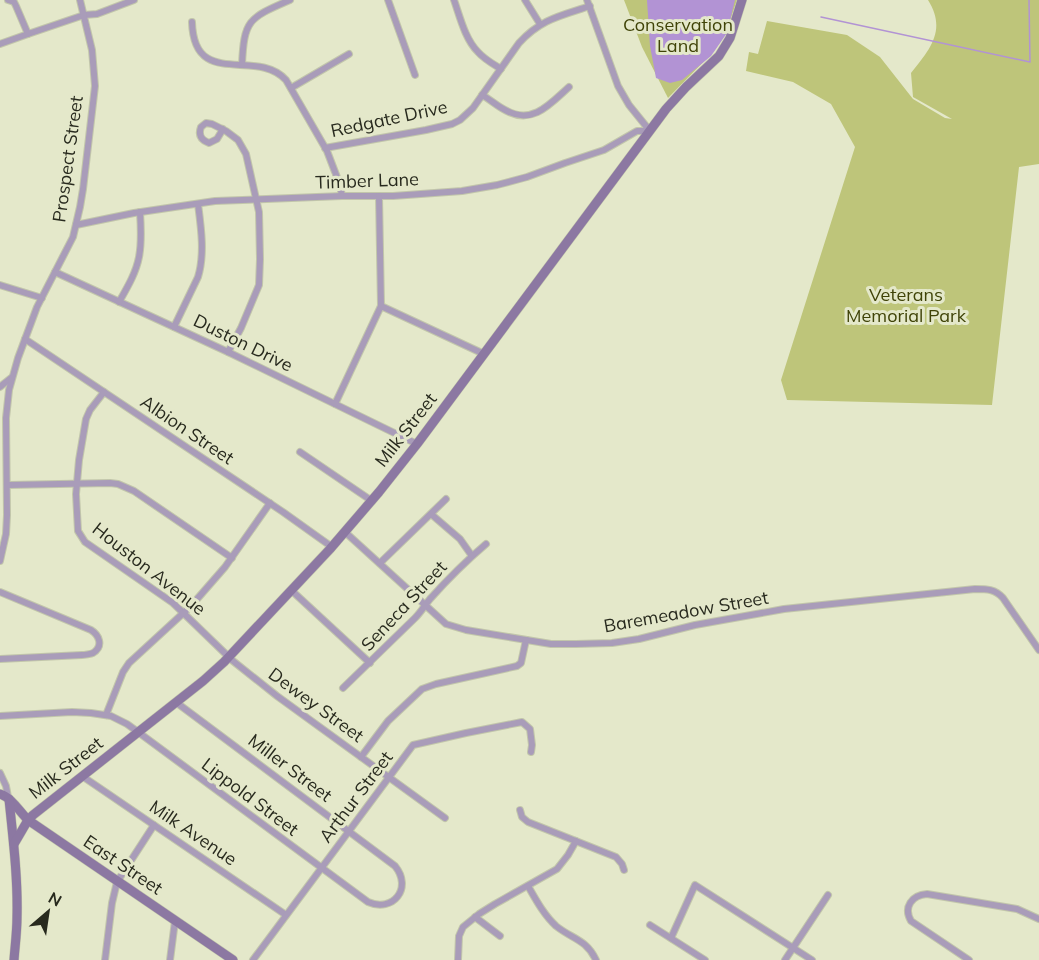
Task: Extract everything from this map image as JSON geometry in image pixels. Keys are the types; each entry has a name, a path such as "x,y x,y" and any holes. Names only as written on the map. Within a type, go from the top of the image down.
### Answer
{"street":[{"path":"8,0 14,2 28,34"},
{"name":"Prospect Street","path":"0,561 8,515 7,408 9,390 25,339 42,298 68,249 76,225 84,181 95,86 92,50 80,0"},
{"path":"0,44 134,0"},
{"path":"242,65 243,41 248,26 262,12 290,0"},
{"path":"388,0 415,75"},
{"path":"454,0 474,48 501,69"},
{"path":"525,0 540,24"},
{"name":"Milk Street","path":"28,820 209,676 332,547 417,444 675,98 719,56 730,38 742,0"},
{"path":"589,3 623,96 650,131"},
{"name":"Redgate Drive","path":"325,148 452,124 465,116 483,95 527,34 540,24 589,3"},
{"path":"192,22 194,39 198,48 210,60 220,64 273,70 280,74 291,88 325,148 333,165 342,196"},
{"path":"291,88 349,54"},
{"path":"483,95 507,111 525,116 541,111 569,87"},
{"path":"223,129 238,140 246,154 260,212 258,285 241,328 228,352"},
{"name":"Timber Lane","path":"76,225 140,212 198,204 462,191 527,177 604,150 637,131 650,131"},
{"path":"335,404 381,306 379,196"},
{"path":"174,327 200,269 198,204"},
{"path":"119,302 139,257 140,212"},
{"name":"Duston Drive","path":"55,272 228,352 417,444"},
{"path":"0,285 42,298"},
{"path":"381,306 484,354"},
{"name":"Albion Street","path":"25,339 332,547"},
{"path":"0,387 12,377"},
{"name":"Houston Avenue","path":"104,392 90,410 81,443 77,484 78,531 85,542 184,613 229,657"},
{"path":"1,401 7,408"},
{"path":"300,452 372,501"},
{"path":"0,478 8,482 110,483 126,487 231,558"},
{"path":"380,563 446,499"},
{"path":"0,716 72,712 106,715 123,672 129,663 184,613 213,581 270,503"},
{"path":"431,514 460,539 472,556"},
{"name":"Baremeadow Street","path":"345,532 441,620 452,626 525,640 565,645 612,643 784,609 986,589 996,591 1003,598 1039,650"},
{"name":"Seneca Street","path":"343,688 486,544"},
{"path":"291,590 370,663"},
{"path":"0,592 91,630 98,635 99,639 98,648 94,652 82,656 0,659"},
{"path":"361,757 388,721 422,689 429,685 517,666 521,663 525,640"},
{"name":"Dewey Street","path":"229,657 278,696 445,818"},
{"name":"Miller Street","path":"177,703 385,858"},
{"name":"Lippold Street","path":"106,715 119,719 138,732 321,868 375,905 389,903 398,897 401,890 402,883 398,869 385,858"},
{"name":"Arthur Street","path":"253,960 413,745 522,722 530,729 531,752"},
{"path":"0,773 6,786 4,795 14,844 17,918 14,960"},
{"name":"Milk Avenue","path":"82,776 286,915"},
{"name":"East Street","path":"4,795 28,820 233,960"},
{"path":"520,810 522,817 528,822 616,857 624,870"},
{"path":"14,844 28,820"},
{"path":"105,960 117,881 154,825"},
{"path":"458,960 460,931 463,927 495,904 557,869 576,841"},
{"path":"671,938 695,885 812,960"},
{"path":"528,886 554,924 588,947 596,960"},
{"path":"969,960 911,921 907,909 913,899 922,894 938,896 1011,908 1039,918"},
{"path":"785,960 828,895"},
{"path":"475,917 500,936"},
{"path":"170,960 175,921"},
{"path":"650,925 696,958 705,960"}],"green space":[{"name":"Conservation Land","path":"624,0 737,0 726,33 714,51 668,98 642,47"},
{"name":"Veterans Memorial Park","path":"928,0 1039,0 1039,164 1019,167 992,405 787,400 781,380 855,147 831,104 793,82 746,71 749,52 758,54 767,21 847,35 880,57 913,99 945,118 952,119 913,97 911,73 930,47 936,30 934,11"}],"shaded area":[{"name":"Conservation Land","path":"647,0 735,0 727,33 711,56 682,80 670,83 656,78 650,46"}],"waterway":[{"path":"821,17 1030,62 1029,0"}]}
